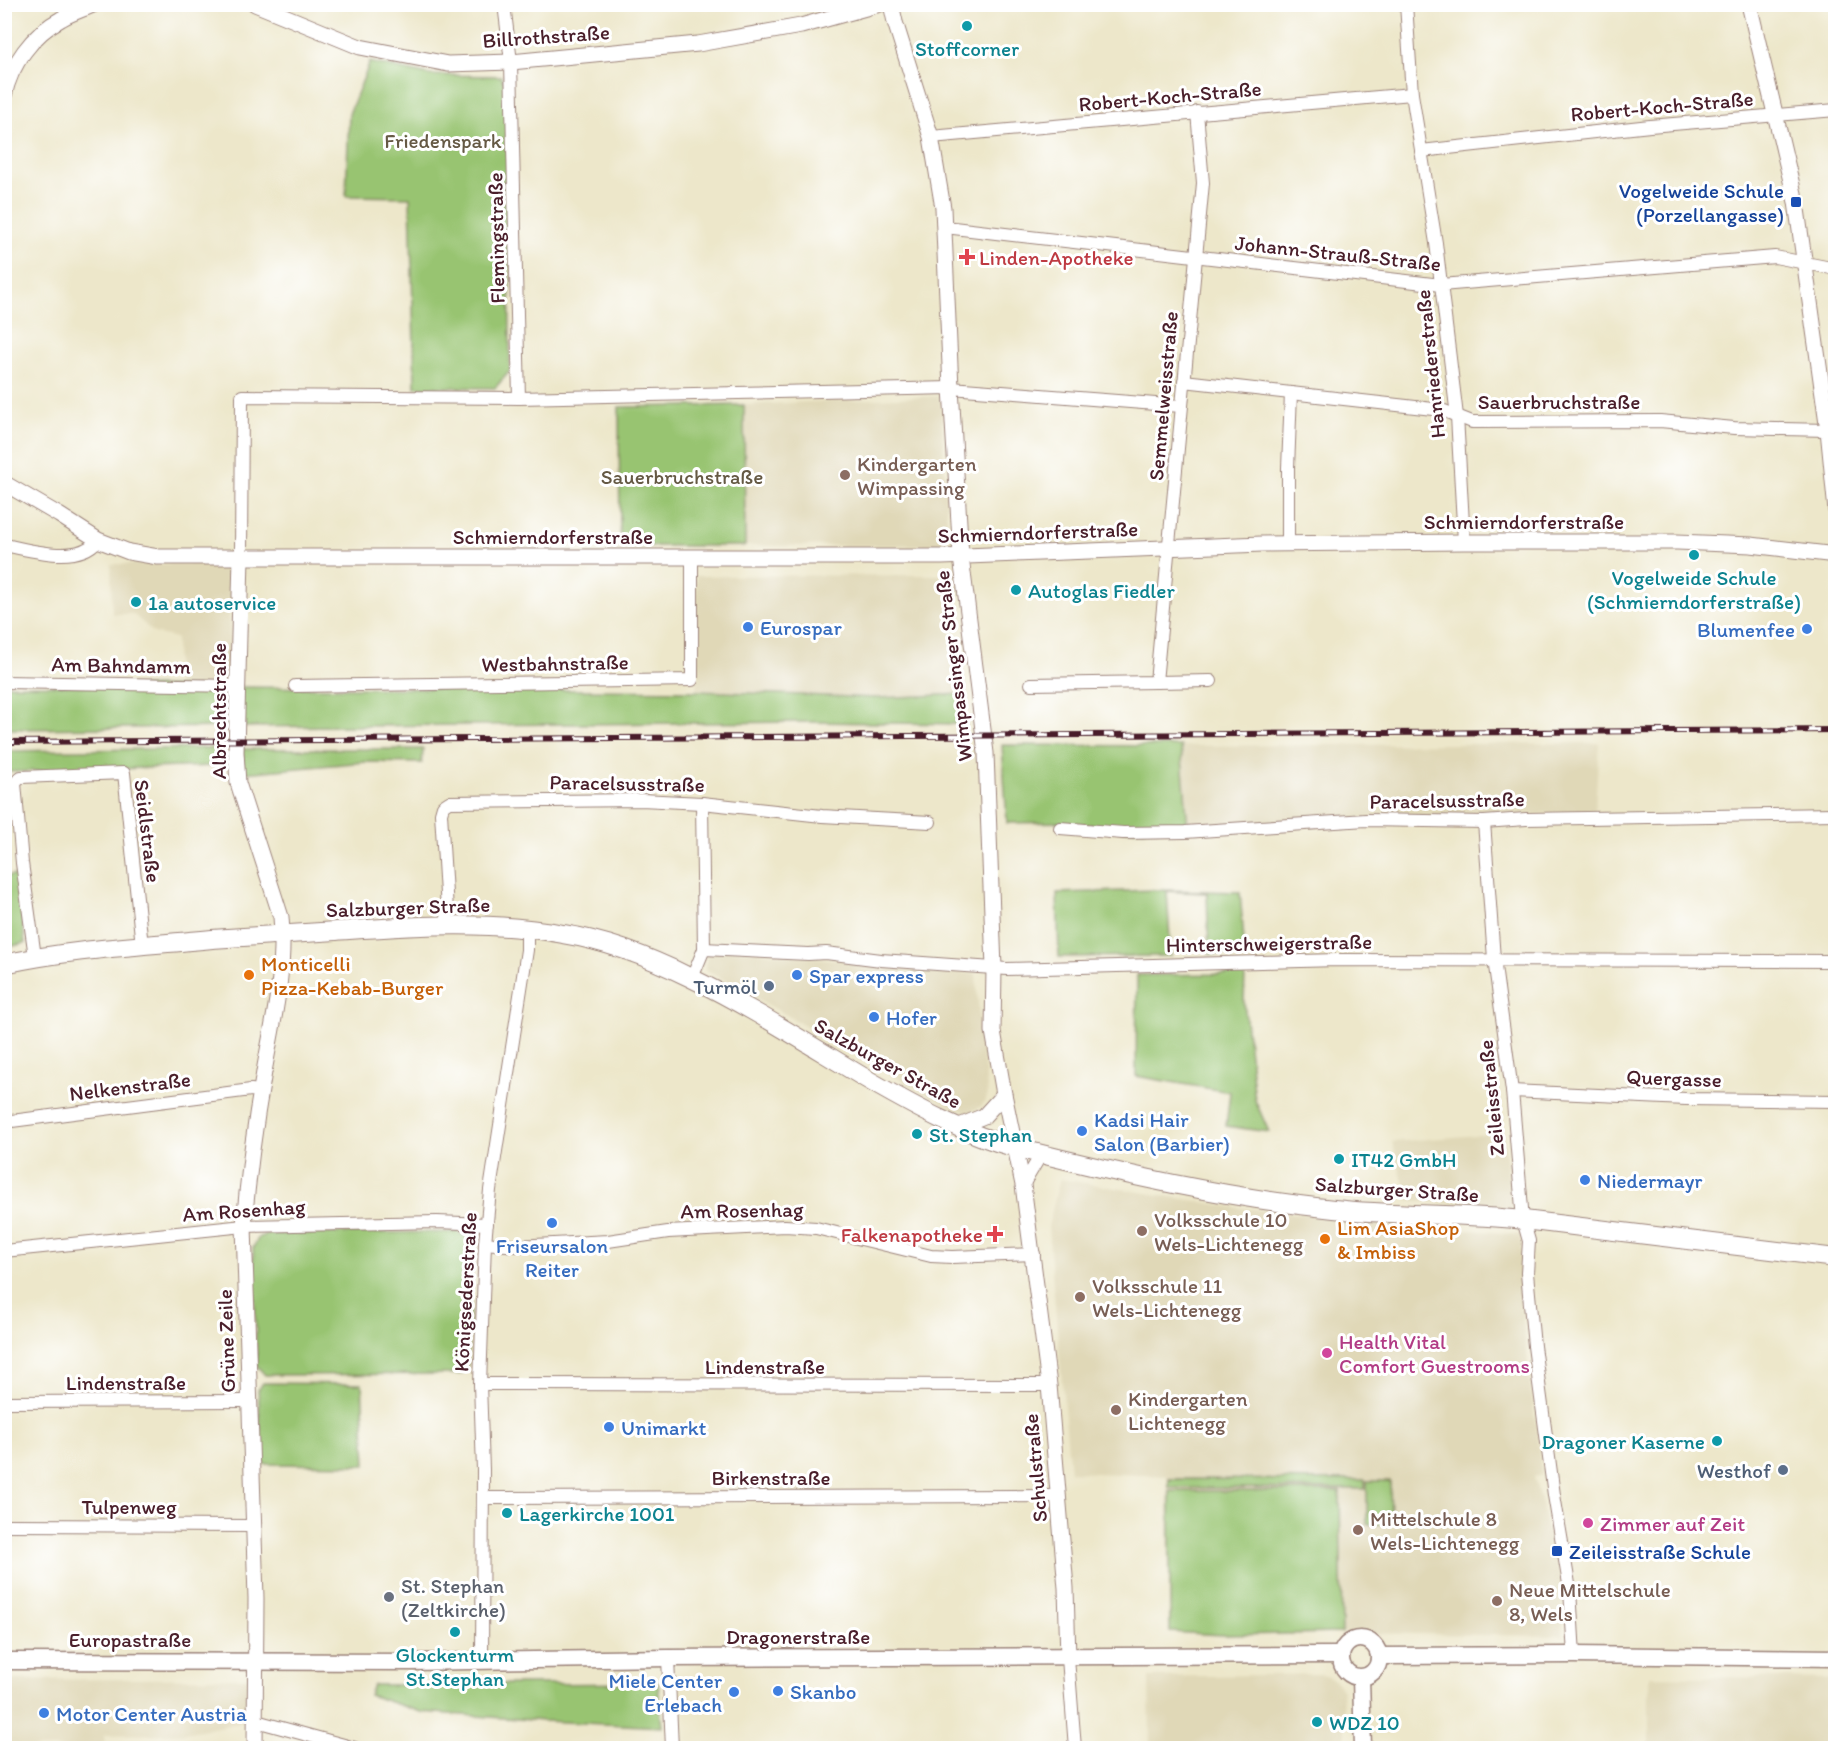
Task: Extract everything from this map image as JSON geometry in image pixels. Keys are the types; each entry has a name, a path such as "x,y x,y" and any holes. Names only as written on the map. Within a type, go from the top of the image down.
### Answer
{"main road":[{"name":"Salzburger Straße","path":"4,964 35,957 283,934 448,926 527,928 567,934 609,944 646,957 692,978 933,1117 1015,1147 1247,1198 1336,1210 1523,1220 1836,1258"},
{"path":"1354,1639 1367,1640 1377,1647 1380,1656 1378,1667 1370,1675 1361,1678 1349,1675 1342,1666 1341,1655 1345,1646 1354,1639"},
{"name":"Dragonerstraße","path":"256,1662 1341,1655"},
{"path":"1380,1656 1574,1655 1836,1658"},
{"name":"Europastraße","path":"4,1661 256,1662"},
{"path":"1361,1678 1363,1749"}],"street":[{"path":"4,96 12,72 35,39 62,18 95,4"},
{"name":"Billrothstraße","path":"255,4 352,44 376,51 448,64 511,62 698,44 767,33 880,4"},
{"name":"Flemingstraße","path":"504,4 511,62 519,398"},
{"name":"Wimpassinger Straße","path":"891,4 932,137 941,188 945,227 951,388 961,557 986,753 994,968 993,1031 1015,1147"},
{"name":"Hanriederstraße","path":"1406,4 1412,94 1436,243 1457,416 1464,542"},
{"path":"1749,4 1796,202 1828,430 1836,511"},
{"name":"Robert-Koch-Straße","path":"932,137 1412,94"},
{"name":"Robert-Koch-Straße","path":"1421,151 1650,126 1836,110"},
{"name":"Semmelweisstraße","path":"1156,682 1203,183 1197,112"},
{"name":"Johann-Strauß-Straße","path":"945,227 1441,285 1775,257 1836,269"},
{"name":"Sauerbruchstraße","path":"1184,381 1432,409 1472,422 1660,421 1734,428 1828,430"},
{"path":"4,483 98,540 129,552 158,557 241,556 242,396 519,398 951,388 1181,406"},
{"path":"1288,543 1291,393"},
{"path":"4,545 54,553 79,553 91,549 98,540"},
{"name":"Schmierndorferstraße","path":"241,556 961,557 1288,543 1464,542 1677,542 1751,545 1836,555"},
{"name":"Albrechtstraße","path":"241,556 236,752 238,783 281,917 283,934"},
{"name":"Westbahnstraße","path":"295,686 692,680 692,557"},
{"path":"1031,684 1211,681"},
{"name":"Am Bahndamm","path":"4,682 237,686"},
{"name":"Seidlstraße","path":"35,957 22,863 15,783 21,777 124,773 142,946"},
{"name":"Paracelsusstraße","path":"448,926 441,813 443,806 449,802 641,800 702,802 822,816 930,822"},
{"path":"692,978 704,949 702,802"},
{"name":"Paracelsusstraße","path":"1060,828 1124,833 1175,833 1366,820 1484,822 1526,819 1836,813"},
{"name":"Zeileisstraße","path":"1484,822 1494,959 1512,1091 1523,1220 1529,1241 1527,1273 1535,1353 1555,1506 1570,1590 1574,1655"},
{"name":"Königsederstraße","path":"482,1661 483,1498 480,1384 485,1244 490,1190 526,950 527,928"},
{"name":"Grüne Zeile","path":"255,1749 254,1526 248,1401 244,1226 248,1170 281,969 283,934"},
{"name":"Hinterschweigerstraße","path":"704,949 826,953 881,960 994,968 1082,968 1338,960 1836,961"},
{"name":"Nelkenstraße","path":"4,1122 251,1090 260,1091"},
{"name":"Quergasse","path":"1512,1091 1686,1099 1836,1101"},
{"path":"957,1127 984,1116 1004,1094"},
{"name":"Schulstraße","path":"1015,1147 1034,1254 1049,1385 1059,1496 1075,1749"},
{"path":"1023,1185 1042,1153"},
{"name":"Am Rosenhag","path":"4,1251 244,1226 447,1222 487,1224"},
{"name":"Am Rosenhag","path":"485,1244 517,1246 608,1241 668,1232 785,1226 816,1228 931,1256 1034,1254"},
{"name":"Lindenstraße","path":"480,1384 1049,1385"},
{"name":"Lindenstraße","path":"4,1402 248,1401"},
{"name":"Birkenstraße","path":"483,1498 1059,1496"},
{"name":"Tulpenweg","path":"4,1525 254,1526"},
{"path":"668,1658 672,1749"},
{"path":"256,1721 354,1749"}],"shaded area":[{"name":"Kindergarten Wimpassing","path":"941,396 948,545 745,546 744,405"},
{"path":"111,564 224,564 230,570 229,688 177,687 176,638 154,633 133,614 112,614"},
{"path":"939,575 948,579 963,694 877,698 697,691 696,576"},
{"path":"1599,743 1595,810 1490,817 1188,828 1181,746"},
{"path":"708,947 976,974 988,1095 982,1106 969,1113 951,1108 705,969"},
{"path":"1503,1133 1514,1211 1408,1200 1392,1142"},
{"path":"1060,1179 1239,1208 1521,1235 1521,1307 1542,1475 1534,1477 1562,1584 1563,1636 1342,1633 1223,1635 1170,1632 1167,1476 1070,1472 1048,1227"},
{"path":"1320,1674 1337,1681 1342,1691 1346,1748 1149,1748 1149,1677"},
{"path":"1649,1676 1835,1679 1835,1748 1649,1748"},
{"path":"248,1678 246,1722 179,1734 104,1735 105,1748 5,1748 5,1680"}],"green space":[{"name":"Friedenspark","path":"370,62 429,75 501,76 506,88 509,160 510,371 495,388 415,387 410,197 346,196 349,114"},
{"name":"Sauerbruchstraße","path":"744,405 745,546 620,546 619,407"},
{"path":"5,685 697,691 877,698 963,694 966,724 808,722 5,729"},
{"path":"1002,745 1181,746 1188,828 1123,830 1071,822 1007,823"},
{"path":"219,748 217,766 5,772 4,751"},
{"path":"242,749 423,749 422,763 365,762 244,773"},
{"path":"17,875 25,943 5,948 5,876"},
{"path":"1157,890 1240,892 1245,953 1209,954 1207,893 1167,891 1171,956 1059,957 1057,893"},
{"path":"1245,974 1244,1002 1255,1100 1269,1132 1226,1126 1230,1092 1136,1076 1137,975"},
{"path":"457,1232 468,1237 472,1247 468,1364 462,1374 265,1375 257,1366 253,1248 259,1237 270,1234"},
{"path":"263,1383 362,1384 366,1465 263,1464 258,1390"},
{"path":"1169,1479 1365,1480 1365,1489 1169,1488"},
{"path":"1367,1481 1390,1481 1391,1524 1367,1524"},
{"path":"1170,1491 1340,1491 1342,1633 1223,1635 1170,1632"},
{"path":"658,1683 662,1727 421,1712 369,1695 373,1685"}],"railway":[{"path":"4,742 1836,730"}],"place":[{"name":"Stoffcorner","path":"967,26"},
{"name":"Vogelweide Schule (Porzellangasse)","path":"1796,202"},
{"name":"Linden-Apotheke","path":"967,257"},
{"name":"Kindergarten Wimpassing","path":"845,475"},
{"name":"Vogelweide Schule (Schmierndorferstraße)","path":"1694,555"},
{"name":"Autoglas Fiedler","path":"1016,590"},
{"name":"1a autoservice","path":"136,602"},
{"name":"Eurospar","path":"748,627"},
{"name":"Blumenfee","path":"1807,629"},
{"name":"Monticelli Pizza-Kebab-Burger","path":"249,975"},
{"name":"Spar express","path":"797,975"},
{"name":"Turmöl","path":"769,986"},
{"name":"Hofer","path":"874,1017"},
{"name":"Kadsi Hair Salon (Barbier)","path":"1082,1131"},
{"name":"St. Stephan","path":"917,1134"},
{"name":"IT42 GmbH","path":"1339,1159"},
{"name":"Niedermayr","path":"1585,1180"},
{"name":"Friseursalon Reiter","path":"552,1223"},
{"name":"Volksschule 10 Wels-Lichtenegg","path":"1142,1231"},
{"name":"Falkenapotheke","path":"995,1234"},
{"name":"Lim AsiaShop & Imbiss","path":"1325,1239"},
{"name":"Volksschule 11 Wels-Lichtenegg","path":"1080,1297"},
{"name":"Health Vital Comfort Guestrooms","path":"1327,1353"},
{"name":"Kindergarten Lichtenegg","path":"1116,1410"},
{"name":"Unimarkt","path":"609,1427"},
{"name":"Dragoner Kaserne","path":"1717,1441"},
{"name":"Westhof","path":"1783,1470"},
{"name":"Lagerkirche 1001","path":"507,1513"},
{"name":"Zimmer auf Zeit","path":"1588,1523"},
{"name":"Mittelschule 8 Wels-Lichtenegg","path":"1358,1530"},
{"name":"Zeileisstraße Schule","path":"1557,1551"},
{"name":"St. Stephan (Zeltkirche)","path":"389,1597"},
{"name":"Neue Mittelschule 8, Wels","path":"1497,1601"},
{"name":"Glockenturm St.Stephan","path":"455,1632"},
{"name":"Skanbo","path":"778,1691"},
{"name":"Miele Center Erlebach","path":"734,1692"},
{"name":"Motor Center Austria","path":"44,1713"},
{"name":"WDZ 10","path":"1317,1722"}]}
